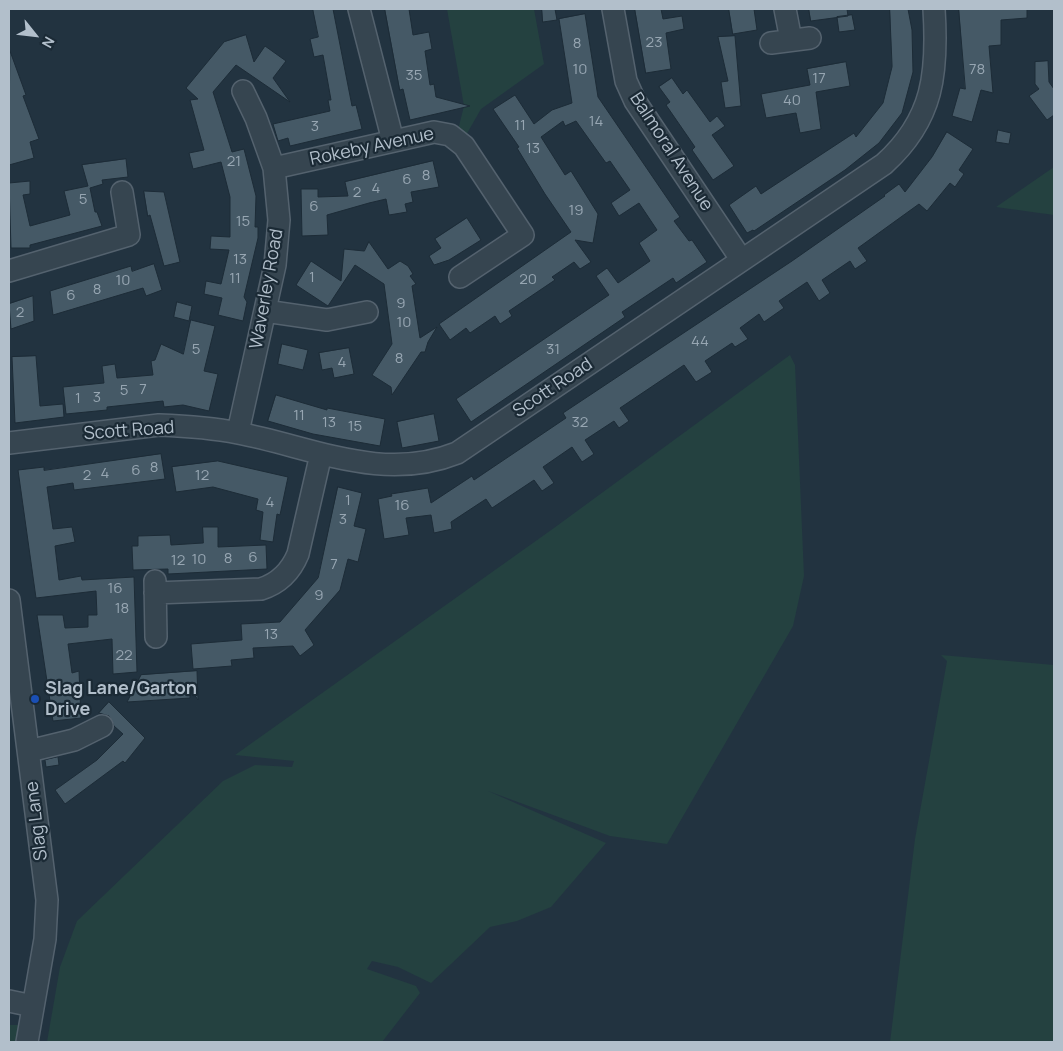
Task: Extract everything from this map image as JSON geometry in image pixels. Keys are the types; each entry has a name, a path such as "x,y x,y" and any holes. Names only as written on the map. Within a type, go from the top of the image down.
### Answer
{"street":[{"path":"358,9 393,141"},
{"name":"Balmoral Avenue","path":"612,9 624,74 635,101 741,259"},
{"path":"785,9 790,40"},
{"name":"Scott Road","path":"9,443 159,426 238,432 359,463 404,466 427,463 457,453 884,164 909,137 927,103 932,85 936,50 934,9"},
{"name":"Waverley Road","path":"238,432 279,244 279,220 274,168 256,118 242,91"},
{"name":"Rokeby Avenue","path":"274,168 434,132 442,132 456,139 464,146 523,235 460,277"},
{"path":"9,271 129,235 122,192"},
{"path":"265,311 327,320 367,312"},
{"path":"156,637 155,587 261,589 272,586 281,579 294,563 298,554 320,454"},
{"name":"Slag Lane","path":"9,600 29,750 47,914 46,939 27,1042"},
{"path":"29,750 74,740 102,726"},
{"path":"9,1001 33,1006"}],"green space":[{"path":"447,9 534,9 544,64 481,109 465,137 458,130 464,106"},
{"path":"1054,167 1054,215 996,207"},
{"path":"790,355 795,365 804,576 793,626 667,844 610,836 488,791 606,843 551,907 517,921 490,927 431,983 398,967 372,961 367,969 416,986 420,993 382,1042 47,1042 60,967 77,921 223,781 255,765 292,767 294,761 235,755 554,528"},
{"path":"941,655 1054,665 1054,1042 890,1042 915,839 947,661"},
{"path":"9,1025 20,1025 17,1042 9,1042"}],"building":[{"path":"313,9 333,9 352,106 356,105 362,129 290,146 288,138 278,141 273,124 330,111 328,100 331,100 323,55 314,57 310,39 318,37"},
{"path":"385,9 409,9 413,35 429,32 432,49 425,51 430,85 434,84 436,97 470,106 410,120 403,89 400,90"},
{"path":"542,9 555,9 557,20 543,22"},
{"path":"635,9 661,9 663,19 682,16 684,29 666,33 671,69 646,73"},
{"path":"729,9 754,9 757,30 733,34"},
{"path":"809,9 847,9 848,16 811,21"},
{"path":"890,9 908,9 912,30 913,72 902,113 879,143 845,170 754,231 747,233 729,205 756,186 761,194 854,133 856,137 883,103 892,67"},
{"path":"959,9 1027,9 1027,18 1001,20 1001,45 989,46 993,93 981,90 972,122 952,116 960,88 965,89"},
{"path":"585,14 598,97 680,217 674,221 689,241 692,240 707,262 676,283 673,278 622,312 625,317 471,422 456,399 609,295 596,276 607,268 618,283 650,261 639,243 657,230 639,203 619,216 611,203 630,190 610,161 606,163 576,121 565,126 563,121 541,137 565,175 571,171 598,214 593,243 575,240 591,262 580,269 574,262 552,277 555,280 509,311 512,316 500,324 495,316 470,333 466,328 450,340 439,324 571,232 545,194 517,148 519,147 493,109 515,95 534,124 552,110 572,103 559,19"},
{"path":"852,15 855,30 839,32 837,17"},
{"path":"246,35 254,62 265,46 286,61 273,78 290,102 236,65 213,92 232,152 244,149 256,196 255,227 258,227 258,238 244,297 247,302 243,321 218,315 222,298 204,294 206,281 221,284 229,250 210,249 211,236 230,237 230,197 221,162 193,169 189,153 204,150 190,100 198,99 186,88 224,42"},
{"path":"735,36 741,106 725,108 721,82 728,81 718,37"},
{"path":"10,51 26,95 23,96 39,139 30,142 34,158 9,165"},
{"path":"1048,61 1049,82 1054,89 1054,115 1047,120 1029,96 1039,89 1035,84 1035,62"},
{"path":"846,62 850,86 816,92 821,129 800,133 796,113 766,118 761,94 810,85 807,69"},
{"path":"672,78 683,94 687,90 710,122 717,116 725,126 712,135 734,166 713,180 692,150 695,147 666,105 670,102 659,87"},
{"path":"998,130 1011,133 1009,144 996,142"},
{"path":"947,132 973,149 959,170 964,174 955,187 950,183 927,211 919,204 858,248 867,261 855,269 850,261 822,280 830,293 819,301 807,282 779,301 784,308 764,322 759,314 740,328 748,339 735,347 732,343 705,361 712,372 696,382 684,365 620,408 629,421 619,428 614,421 585,440 594,454 582,462 572,447 543,467 554,483 542,491 534,480 492,508 486,499 451,522 452,529 434,533 431,515 406,518 409,535 384,539 378,499 392,496 391,494 428,488 431,503 472,476 474,480 566,418 563,413 792,261 885,196 899,184 905,192 932,157"},
{"path":"126,159 128,177 102,180 103,184 90,188 95,212 97,212 102,226 30,245 30,248 11,248 9,183 30,181 30,194 23,195 30,226 70,215 64,191 88,186 82,165"},
{"path":"433,161 439,187 411,192 413,202 405,204 407,212 389,215 386,199 327,215 328,235 302,236 301,189 318,189 318,197 348,196 345,182"},
{"path":"144,191 164,192 180,262 164,266 150,215 148,216"},
{"path":"467,218 481,240 449,260 434,265 429,256 441,248 435,239"},
{"path":"369,242 388,269 400,261 408,266 413,274 410,276 416,284 412,286 420,338 437,327 428,342 425,352 421,352 392,395 391,387 372,375 392,344 384,284 355,265 328,306 296,285 311,261 341,281 344,249 364,251"},
{"path":"154,264 162,290 146,296 143,288 53,315 50,291 131,266 132,271"},
{"path":"33,296 34,321 11,329 9,304"},
{"path":"177,302 192,306 189,321 174,317"},
{"path":"191,320 215,326 204,371 218,374 209,411 183,405 164,407 163,401 66,414 63,387 104,383 102,366 115,364 117,378 153,375 151,361 155,360 161,344 183,354"},
{"path":"282,344 308,350 303,370 278,364"},
{"path":"349,348 354,374 334,378 332,368 322,370 319,353"},
{"path":"36,356 40,406 63,404 64,417 15,423 12,357"},
{"path":"276,395 327,410 327,408 385,419 380,446 313,434 268,421"},
{"path":"434,414 439,441 402,448 397,422"},
{"path":"161,454 165,479 74,490 73,483 47,487 53,529 72,527 75,542 55,546 59,580 81,576 82,580 134,577 137,672 113,674 112,639 68,644 72,673 79,671 81,718 53,721 37,615 63,615 65,628 88,627 88,615 97,615 96,591 36,598 18,470 44,467 44,470"},
{"path":"218,461 288,477 280,515 277,514 273,542 260,540 263,512 256,510 258,499 213,487 176,492 172,467"},
{"path":"338,487 362,493 354,526 366,529 358,562 348,559 340,590 305,630 314,645 300,656 293,646 253,648 254,658 231,660 232,666 193,669 191,644 242,640 241,624 280,622 318,578"},
{"path":"203,527 218,527 218,547 266,545 267,569 168,574 168,569 133,570 132,546 138,546 138,536 170,535 171,545 203,543"},
{"path":"197,671 198,700 190,688 190,698 127,702 141,675"},
{"path":"109,702 145,738 125,763 123,761 65,804 55,790 97,760 123,734 114,726 109,716 99,713"},
{"path":"58,757 59,765 46,767 45,760"}],"place":[{"name":"Slag Lane/Garton Drive","path":"35,699"}]}
